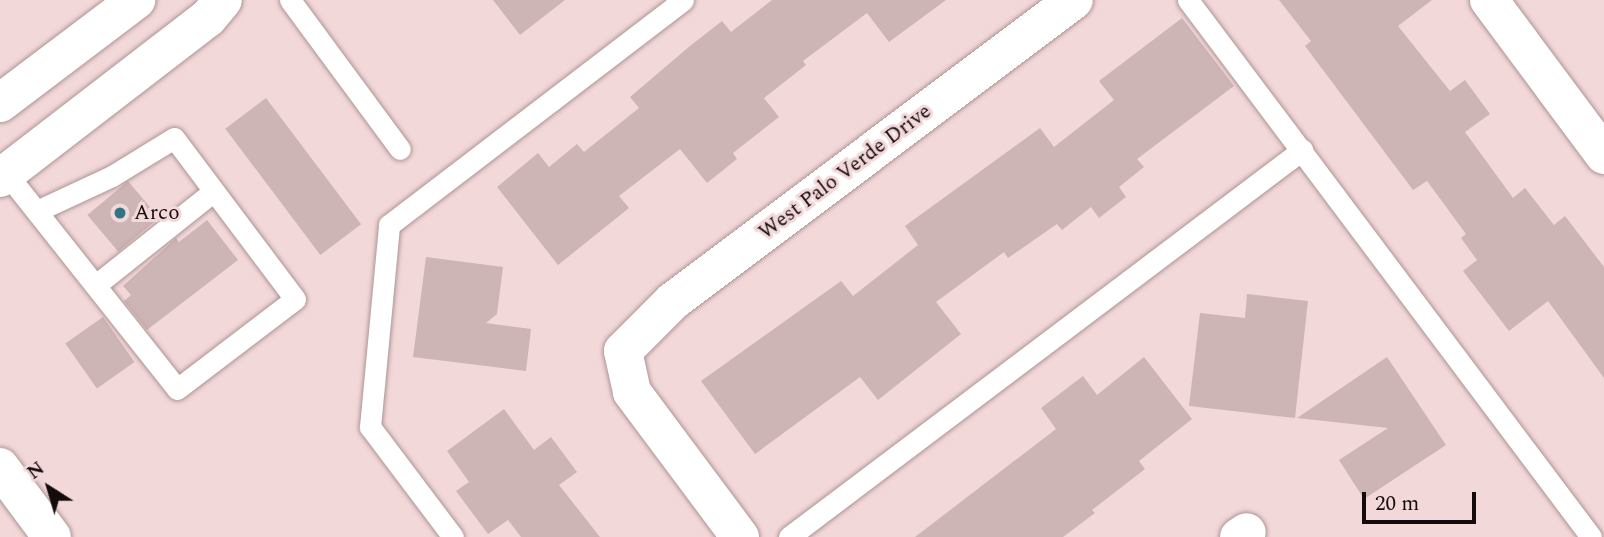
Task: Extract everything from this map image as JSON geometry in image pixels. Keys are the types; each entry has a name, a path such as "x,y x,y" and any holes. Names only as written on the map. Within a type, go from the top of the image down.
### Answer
{"street":[{"path":"0,103 136,0"},
{"path":"3,175 208,18 223,0"},
{"name":"West Palo Verde Drive","path":"740,537 632,392 623,351 673,301 1074,0"},
{"path":"1489,0 1604,155"},
{"path":"0,467 52,537"}],"lane":[{"path":"290,0 400,149"},
{"path":"453,537 370,427 390,225 683,0"},
{"path":"1188,0 1591,537"},
{"path":"3,175 37,211 97,284 177,389 295,299 174,138 112,176 37,211"},
{"path":"789,537 1303,150"},
{"path":"97,284 214,191"}],"building":[{"path":"493,0 565,0 520,35"},
{"path":"772,0 946,0 889,42 867,13 803,61 806,65 764,98 779,117 733,153 737,159 707,183 680,149 619,196 629,208 558,265 497,187 538,153 549,167 577,144 584,152 639,108 630,97 690,46 722,21 731,32"},
{"path":"1279,0 1432,0 1398,26 1450,91 1465,80 1490,114 1465,132 1513,198 1525,188 1554,225 1565,216 1604,267 1604,378 1548,301 1509,331 1463,271 1477,260 1461,238 1466,234 1427,181 1413,190 1305,46 1311,41"},
{"path":"1182,18 1234,86 1137,159 1144,167 1119,187 1126,197 1099,218 1091,207 1062,230 1057,224 1008,258 1004,252 936,302 961,334 878,400 860,377 755,454 701,381 841,281 853,296 918,245 905,226 1040,128 1054,147 1114,100 1099,81"},
{"path":"266,98 361,224 320,255 225,129"},
{"name":"Arco","path":"128,181 159,218 118,252 87,215"},
{"path":"207,220 238,260 147,330 124,301 131,295 123,286 176,238 179,242"},
{"path":"426,257 503,267 497,314 486,323 531,329 526,371 413,357"},
{"path":"1247,294 1308,301 1295,418 1189,406 1200,313 1245,318"},
{"path":"103,317 135,362 97,388 65,343"},
{"path":"1144,357 1192,419 1139,461 1145,469 1092,510 1095,513 1063,537 915,537 1056,429 1041,408 1083,376 1097,395"},
{"path":"1387,357 1446,445 1364,499 1339,460 1388,428 1297,418"},
{"path":"504,409 534,450 551,437 577,472 559,485 600,537 521,537 508,520 488,534 456,491 469,482 447,451"}],"place":[{"name":"Arco","path":"120,213"}]}
